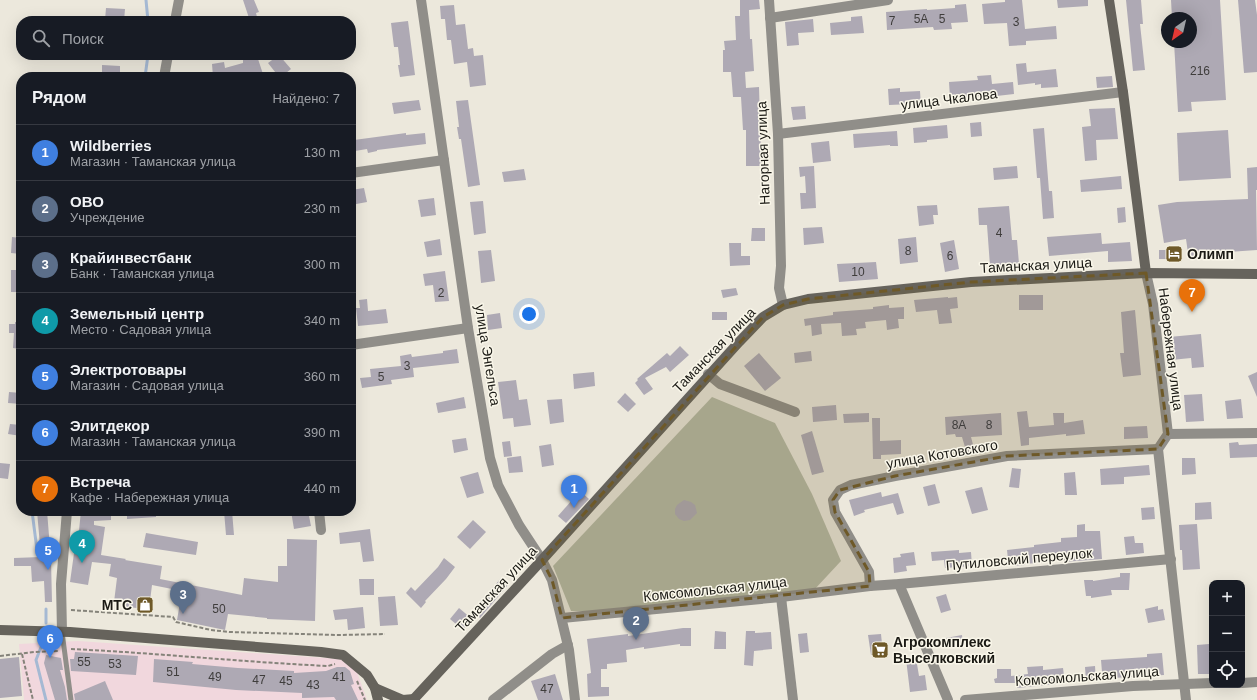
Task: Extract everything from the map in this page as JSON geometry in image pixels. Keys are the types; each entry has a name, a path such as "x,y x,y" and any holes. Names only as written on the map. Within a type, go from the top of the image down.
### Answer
{"street":[{"path":"176,16 179,0"},
{"name":"улица Энгельса","path":"421,0 468,328 490,458 498,485 519,525 542,560 552,580 568,645 574,700"},
{"name":"Нагорная улица","path":"769,0 778,134 781,266 779,288 783,305"},
{"path":"770,18 888,0"},
{"name":"Набережная улица","path":"1109,0 1123,92 1146,273 1153,304 1168,434"},
{"path":"165,72 167,60"},
{"name":"улица Чкалова","path":"778,134 1123,92"},
{"path":"356,172 444,160"},
{"name":"Таманская улица","path":"375,688 403,700 414,700 542,560 708,374 763,317 783,305 808,299 971,282 1146,273 1257,274"},
{"path":"356,344 468,328"},
{"path":"708,374 720,384 795,412"},
{"path":"1186,700 1158,449 1168,434 1257,433"},
{"name":"улица Котовского","path":"870,586 868,572 835,512 833,500 840,490 851,485 895,476 1007,456 1158,449"},
{"path":"66,632 61,584 67,516"},
{"path":"320,516 321,530"},
{"name":"Путиловский переулок","path":"870,586 1171,559"},
{"path":"899,584 948,700"},
{"name":"Комсомольская улица","path":"562,618 781,597 870,586"},
{"path":"781,597 793,700"},
{"path":"0,630 66,632 343,655 367,675 375,688 378,700"},
{"path":"494,700 552,654 568,645"},
{"path":"1245,683 1257,682"},
{"name":"Комсомольская улица","path":"965,700 1071,696 1133,686 1209,683"}],"lane":[{"path":"66,632 64,651 71,700"}],"path":[{"path":"71,614 71,609 173,617 176,622 211,630 229,632 338,635 385,634"},
{"path":"66,632 71,649 328,666 340,663"},
{"path":"0,656 34,652 64,651"},
{"path":"22,654 33,700"},
{"path":"355,675 365,700"}],"highlighted area":[{"path":"1146,273 1168,434 1158,449 1007,456 895,476 840,490 833,500 835,512 869,572 870,586 562,618 552,580 542,560 763,317 783,305 808,299 971,282"}],"shaded area":[{"path":"78,641 341,659 357,672 367,700 24,700 19,644"}],"green space":[{"path":"712,397 775,423 812,494 841,561 814,590 603,611 571,611 553,566"}],"building":[{"path":"243,0 254,0 259,12 256,13 257,16 248,16"},
{"path":"740,0 759,0 760,9 749,10 750,39 752,39 754,71 745,72 746,88 759,87 762,166 746,166 746,130 743,130 741,97 733,97 731,72 723,72 723,50 725,50 724,41 736,40 735,16 740,16"},
{"path":"1005,0 1022,0 1025,29 1056,26 1057,39 1026,41 1026,45 1009,46 1007,23 984,24 982,4 1005,2"},
{"path":"1057,0 1088,0 1088,6 1058,8"},
{"path":"1126,0 1141,0 1143,24 1140,24 1145,70 1133,71"},
{"path":"1171,0 1220,0 1226,100 1191,102 1192,111 1178,112 1174,48 1197,48 1197,12 1172,12"},
{"path":"1238,0 1255,0 1257,15 1257,72 1244,73"},
{"path":"966,4 968,22 951,23 952,29 934,30 933,27 887,30 886,12 955,8 955,5"},
{"path":"454,5 456,25 465,24 468,49 473,48 474,56 483,55 486,85 470,87 467,62 454,64 451,40 447,40 445,19 441,19 440,6"},
{"path":"106,8 125,9 124,16 105,16"},
{"path":"862,16 864,33 831,35 830,23 851,21 851,17"},
{"path":"813,19 814,32 798,33 799,45 787,46 785,22"},
{"path":"408,21 415,75 400,77 398,47 394,47 391,23"},
{"path":"243,60 258,60 262,72 213,72 212,64 224,62 225,68 243,63"},
{"path":"272,60 283,60 291,69 287,72 275,72 268,63"},
{"path":"1026,63 1027,72 1056,69 1058,87 1041,88 1041,84 1035,85 1035,83 1018,85 1016,64"},
{"path":"102,65 120,66 120,72 102,72"},
{"path":"991,75 992,84 1013,82 1014,94 979,98 979,96 950,98 949,82 978,80 977,76"},
{"path":"1112,76 1113,87 1097,88 1096,77"},
{"path":"900,88 900,92 920,91 921,106 912,106 912,104 889,105 888,89"},
{"path":"419,100 421,110 394,114 392,103"},
{"path":"468,100 480,185 468,187 461,139 459,139 457,127 459,127 456,101"},
{"path":"805,106 806,119 793,120 791,107"},
{"path":"1115,108 1118,139 1096,140 1097,160 1085,161 1082,127 1091,126 1089,109"},
{"path":"981,122 982,136 971,137 970,123"},
{"path":"947,125 948,138 914,143 913,128"},
{"path":"1044,128 1049,191 1052,191 1054,218 1043,219 1040,178 1037,178 1033,129"},
{"path":"1228,130 1231,178 1179,181 1177,133"},
{"path":"897,131 898,146 890,145 854,148 853,134"},
{"path":"406,133 406,135 425,133 426,144 377,150 368,153 367,149 356,151 356,140"},
{"path":"829,141 831,161 813,163 811,143"},
{"path":"814,166 816,208 801,209 800,193 806,193 805,176 800,177 799,167"},
{"path":"1017,166 1018,178 994,180 993,168"},
{"path":"1257,167 1257,250 1228,252 1229,256 1189,260 1186,239 1164,243 1158,205 1177,202 1248,199 1247,168"},
{"path":"524,169 526,180 504,182 502,172"},
{"path":"1121,176 1122,189 1081,192 1080,180"},
{"path":"364,188 367,202 356,204 356,189"},
{"path":"434,198 436,215 421,217 418,200"},
{"path":"483,201 486,233 474,235 470,202"},
{"path":"937,205 938,215 933,215 934,224 919,226 917,206"},
{"path":"1009,206 1012,240 1017,240 1019,264 990,266 987,225 979,225 978,208"},
{"path":"1125,207 1126,222 1118,223 1117,208"},
{"path":"822,227 824,243 804,245 803,228"},
{"path":"752,228 765,228 765,241 751,241"},
{"path":"1101,233 1102,244 1130,242 1132,261 1108,262 1108,251 1049,256 1047,237"},
{"path":"12,237 16,237 16,254 11,253"},
{"path":"916,237 918,262 900,264 898,239"},
{"path":"440,239 442,255 427,257 424,242"},
{"path":"954,240 959,269 945,272 940,243"},
{"path":"729,243 741,243 741,256 750,256 750,265 730,266"},
{"path":"491,250 495,281 481,283 478,251"},
{"path":"1159,250 1167,250 1168,259 1159,259"},
{"path":"876,262 878,279 839,282 837,264"},
{"path":"11,270 16,270 16,292 11,292"},
{"path":"445,271 449,301 435,302 433,285 425,286 423,274"},
{"path":"736,288 738,295 723,298 721,290"},
{"path":"1019,295 1043,295 1043,310 1019,310"},
{"path":"957,297 958,308 950,309 952,323 939,324 937,310 916,312 914,300"},
{"path":"367,299 368,311 386,309 388,323 358,326 356,308 360,308 359,300"},
{"path":"889,305 889,308 904,307 904,319 898,319 899,328 887,330 886,320 865,322 866,328 856,329 857,335 842,336 841,323 821,324 822,334 812,336 811,325 805,326 804,319 833,315 833,312 873,309 873,307"},
{"path":"1135,310 1141,375 1123,377 1120,353 1124,353 1121,312"},
{"path":"712,312 727,312 727,320 712,320"},
{"path":"500,313 502,328 488,330 487,315"},
{"path":"16,322 16,348 13,348 14,333 9,333 9,324 15,324"},
{"path":"1201,334 1204,367 1192,368 1191,358 1171,360 1169,337"},
{"path":"680,346 689,355 670,372 666,367 645,378 653,389 644,395 635,383 638,380 637,379 667,353 670,356"},
{"path":"457,349 459,363 413,368 414,377 391,380 392,384 362,388 360,378 371,377 370,369 401,366 400,356 411,354 412,357 443,353 443,351"},
{"path":"811,351 812,361 795,363 794,353"},
{"path":"759,353 781,378 765,391 744,366"},
{"path":"594,372 595,386 574,389 573,374"},
{"path":"1257,372 1257,397 1248,376"},
{"path":"516,380 519,400 527,399 531,425 514,427 513,418 503,419 498,382"},
{"path":"9,392 16,393 16,404 8,403"},
{"path":"625,393 636,404 628,412 617,402"},
{"path":"1202,394 1204,421 1186,422 1184,395"},
{"path":"464,397 466,408 438,413 436,403"},
{"path":"562,399 564,422 550,424 547,400"},
{"path":"1241,399 1243,418 1227,419 1225,401"},
{"path":"836,405 837,420 813,422 812,407"},
{"path":"1027,411 1029,427 1054,425 1053,413 1064,413 1064,423 1083,420 1085,434 1066,436 1066,434 1029,438 1029,445 1021,446 1017,412"},
{"path":"869,413 869,422 844,423 843,414"},
{"path":"1001,413 1002,435 971,437 975,452 967,454 962,437 956,437 955,434 946,435 945,417"},
{"path":"872,418 880,418 880,441 901,440 901,454 881,455 881,459 873,459"},
{"path":"10,424 16,425 16,435 8,434"},
{"path":"1147,426 1148,438 1124,439 1124,427"},
{"path":"812,431 824,472 812,475 801,435"},
{"path":"466,438 468,450 454,453 452,440"},
{"path":"510,441 512,456 504,457 502,442"},
{"path":"1238,442 1239,445 1257,444 1257,457 1230,458 1229,443"},
{"path":"551,444 554,465 542,467 539,446"},
{"path":"521,456 523,472 509,473 507,458"},
{"path":"1182,458 1195,458 1196,474 1182,475"},
{"path":"0,463 10,464 8,479 0,478"},
{"path":"1149,465 1150,475 1124,477 1124,484 1101,485 1100,469"},
{"path":"1012,468 1021,469 1019,488 1009,487"},
{"path":"478,472 484,493 467,498 460,477"},
{"path":"1075,472 1077,495 1065,495 1064,473"},
{"path":"935,484 940,503 928,506 923,487"},
{"path":"982,487 988,510 972,514 965,491"},
{"path":"580,491 589,499 566,523 558,516"},
{"path":"881,492 882,497 898,493 904,513 897,515 893,503 864,510 865,512 854,516 849,500"},
{"path":"684,500 695,505 697,513 690,520 684,521 679,519 675,514 675,509 677,505"},
{"path":"1211,502 1212,519 1195,520 1195,503"},
{"path":"1154,507 1155,519 1142,520 1141,508"},
{"path":"37,516 47,516 51,560 52,602 45,602 44,581 32,582 31,566 14,566 14,558 41,557"},
{"path":"80,516 111,516 111,520 94,521 94,525 105,527 101,555 162,566 160,579 242,595 244,578 278,582 278,566 287,566 287,539 317,540 315,621 267,619 228,614 225,630 177,620 182,591 152,585 149,609 126,607 126,603 114,602 117,578 109,576 111,564 92,562 88,585 70,582 76,539 78,540"},
{"path":"127,516 156,516 156,517 127,519"},
{"path":"224,516 232,516 234,535 226,535"},
{"path":"292,516 309,516 311,526 294,529"},
{"path":"473,520 486,532 470,549 457,537"},
{"path":"1085,524 1085,531 1100,531 1102,559 1063,562 1062,553 1046,555 1047,562 1025,565 1014,566 1013,559 1008,560 1007,550 1061,542 1061,538 1077,537 1077,525"},
{"path":"1197,524 1200,569 1183,570 1182,550 1180,550 1179,525"},
{"path":"370,529 374,561 363,562 360,542 340,544 339,533"},
{"path":"146,533 198,542 196,555 143,547"},
{"path":"1134,536 1135,543 1143,543 1144,553 1126,555 1124,537"},
{"path":"959,550 959,553 971,552 972,566 945,568 944,560 932,561 931,552"},
{"path":"914,552 916,565 906,566 907,571 894,573 893,558 901,557 900,554"},
{"path":"444,558 455,567 425,601 426,602 421,608 406,593 411,587 415,591 438,567"},
{"path":"1120,573 1130,573 1129,590 1111,590 1112,595 1091,598 1091,596 1086,596 1084,580 1093,581 1120,577"},
{"path":"501,578 508,585 480,618 473,611"},
{"path":"359,579 374,579 374,595 360,595"},
{"path":"946,594 951,610 941,613 936,597"},
{"path":"395,596 398,625 380,626 378,597"},
{"path":"1158,606 1158,610 1163,609 1165,620 1148,623 1145,609"},
{"path":"363,607 365,628 348,630 347,619 335,620 333,610"},
{"path":"459,608 472,619 463,630 450,619"},
{"path":"691,628 691,646 680,646 680,644 626,650 627,662 607,664 607,669 601,669 601,687 609,687 609,696 588,697 587,674 591,673 587,639 628,634 628,636"},
{"path":"715,631 726,632 726,649 714,649"},
{"path":"746,631 755,631 755,633 771,632 772,649 754,651 753,666 744,665"},
{"path":"807,633 809,652 800,653 798,634"},
{"path":"881,634 883,654 871,655 868,635"},
{"path":"962,635 963,646 948,648 946,638"},
{"path":"1209,644 1209,674 1198,674 1197,645"},
{"path":"75,652 138,656 136,675 71,671 70,659 74,659"},
{"path":"1162,653 1164,675 1113,678 1113,672 1102,672 1101,660 1147,657 1147,654"},
{"path":"46,655 61,658 63,670 60,670 67,700 55,700 44,663"},
{"path":"19,657 22,696 0,698 0,659"},
{"path":"916,658 919,676 925,675 927,690 910,692 906,659"},
{"path":"154,659 238,668 294,671 294,673 326,671 337,667 345,667 350,671 354,684 351,685 358,700 336,700 334,697 302,698 302,693 236,690 153,682"},
{"path":"1043,666 1043,670 1063,668 1065,683 1017,688 1017,683 995,683 994,679 997,678 997,669 1011,669 1011,676 1028,674 1027,667"},
{"path":"1095,666 1096,681 1086,681 1085,667"},
{"path":"555,674 563,700 538,700 531,681"},
{"path":"105,681 113,700 75,700 74,694"}],"waterway":[{"path":"146,0 148,16"},
{"path":"146,72 147,60"},
{"path":"33,516 37,550"},
{"path":"46,609 46,623"},
{"path":"43,642 36,660 46,700"}],"place":[{"name":"Олимп","path":"1174,254"},
{"name":"Встреча","path":"1192,312"},
{"name":"Wildberries","path":"574,508"},
{"name":"Земельный центр","path":"82,563"},
{"name":"Электротовары","path":"48,570"},
{"name":"МТС","path":"145,605"},
{"name":"Крайинвестбанк","path":"183,614"},
{"name":"ОВО","path":"636,640"},
{"name":"Агрокомплекс Выселковский","path":"880,650"},
{"name":"Элитдекор","path":"50,658"}]}
